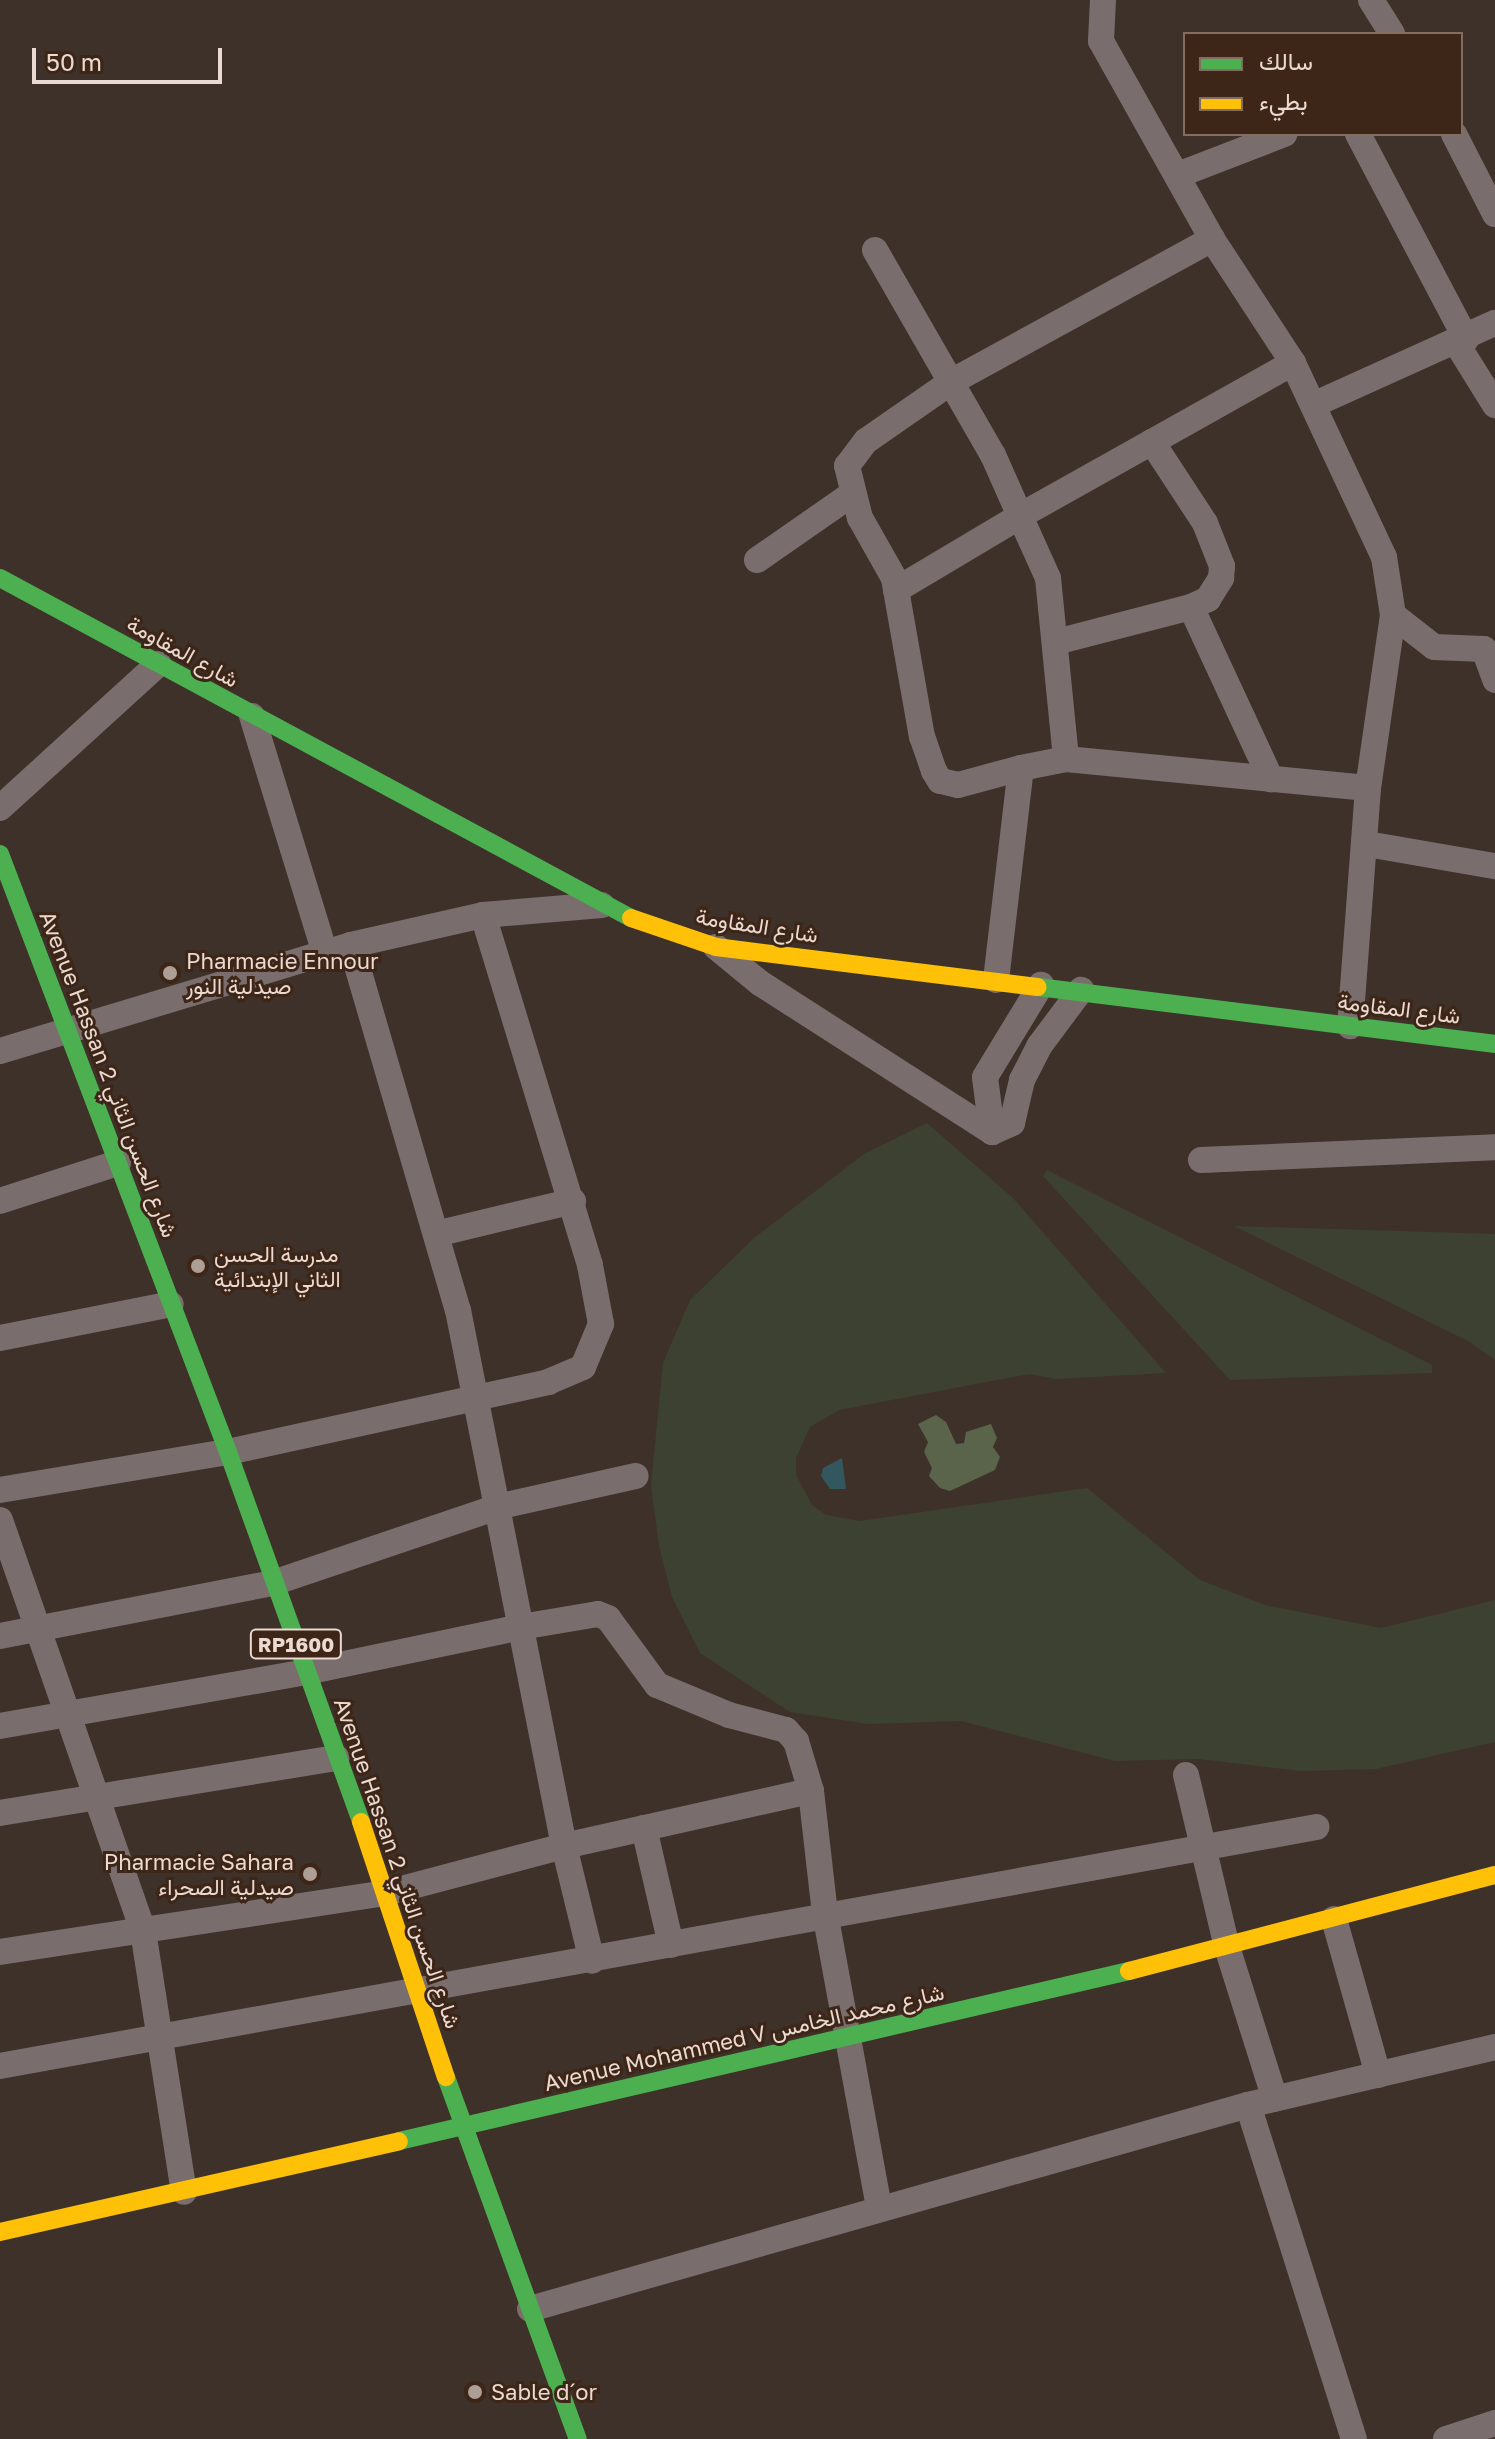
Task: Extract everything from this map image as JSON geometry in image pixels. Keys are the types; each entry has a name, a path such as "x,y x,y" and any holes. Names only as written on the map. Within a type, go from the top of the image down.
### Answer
{"street":[{"path":"1103,0 1101,41 1212,239 1293,363 1384,557 1393,615 1368,788 1367,844 1350,1026"},
{"path":"1371,0 1391,32"},
{"path":"1178,175 1279,136"},
{"path":"1359,136 1495,405"},
{"path":"1455,136 1489,188 1495,214"},
{"path":"1212,239 951,382 855,453 845,474 896,590 922,737 940,781 958,785 1066,759 1368,788"},
{"path":"875,250 951,382 1020,516 1048,578 1066,759"},
{"path":"1313,405 1462,341 1495,323"},
{"path":"896,590 1020,516 1293,363"},
{"path":"1056,642 1191,607 1214,592 1222,566 1205,523 1152,442"},
{"path":"757,560 852,494"},
{"name":"شارع المقاومة","path":"0,578 602,905 716,947 1041,985 1495,1044"},
{"path":"1191,607 1271,779"},
{"path":"1393,615 1434,647 1484,649 1495,680"},
{"path":"0,808 158,664"},
{"path":"252,716 325,953"},
{"path":"996,980 1021,768"},
{"path":"1367,844 1495,866"},
{"name":"Avenue Hassan 2 شارع الحسن الثاني","path":"0,854 7,894 68,1032 228,1452 386,1893 462,2126 578,2439"},
{"path":"0,1051 351,945 483,915 602,905"},
{"path":"0,1490 228,1452 573,1375 595,1346 601,1324 573,1201 483,915"},
{"path":"351,945 458,1310 564,1846 592,1961"},
{"path":"716,947 760,983 992,1132"},
{"path":"992,1132 985,1077 1041,985"},
{"path":"992,1132 1012,1123 1022,1080 1040,1045 1081,990"},
{"path":"1201,1160 1495,1147"},
{"path":"0,1201 118,1163"},
{"path":"436,1234 573,1201"},
{"path":"0,1338 171,1304"},
{"path":"0,1636 273,1583 497,1507 636,1476"},
{"path":"0,1520 41,1629 67,1717 143,1931 184,2192"},
{"path":"0,1726 67,1717 306,1672 521,1627 598,1614 608,1618 657,1685 729,1715 786,1730 796,1741 811,1791 825,1913 879,2208"},
{"path":"0,1813 337,1758"},
{"path":"1186,1775 1227,1947 1275,2099"},
{"path":"0,1952 386,1893 564,1846 811,1791"},
{"path":"0,2066 592,1961 825,1913 1201,1844 1316,1827"},
{"path":"644,1828 671,1945"},
{"name":"Avenue Mohammed V شارع محمد الخامس","path":"0,2232 848,2038 1227,1947 1495,1875"},
{"path":"1334,1919 1378,2075"},
{"path":"530,2309 1248,2105 1495,2047"},
{"path":"1248,2105 1354,2439"},
{"path":"1446,2439 1495,2423"}],"green space":[{"path":"927,1123 1013,1198 1166,1373 1056,1379 1029,1374 839,1410 810,1427 796,1458 796,1475 812,1505 826,1515 860,1521 1087,1488 1200,1580 1265,1605 1381,1628 1495,1600 1495,1742 1376,1769 1301,1771 1198,1759 1115,1761 961,1721 868,1724 790,1712 700,1653 672,1597 659,1546 651,1485 663,1363 690,1300 754,1238 864,1154"},
{"path":"1047,1170 1432,1365 1432,1373 1230,1380 1043,1176"},
{"path":"1234,1226 1495,1234 1495,1360 1468,1341"},
{"path":"936,1415 946,1422 956,1444 964,1443 966,1432 991,1424 997,1438 993,1447 1000,1457 995,1470 950,1491 940,1488 929,1476 932,1468 924,1452 928,1442 918,1424"}],"water":[{"path":"842,1458 846,1489 830,1489 821,1476 823,1468"}],"traffic: fast":[{"path":"0,578 631,918"},
{"path":"0,854 228,1452 361,1822"},
{"path":"1038,987 1495,1044"},
{"path":"399,2141 1129,1971"},
{"path":"446,2077 578,2439"}],"traffic: slow":[{"path":"631,918 716,947 1038,987"},
{"path":"361,1822 446,2077"},
{"path":"1129,1971 1495,1875"},
{"path":"0,2232 399,2141"}],"place":[{"name":"Pharmacie Ennour صيدلية النور","path":"170,973"},
{"name":"مدرسة الحسن الثاني الإبتدائية","path":"198,1266"},
{"name":"Pharmacie Sahara صيدلية الصحراء","path":"310,1874"},
{"name":"Sable d´or","path":"475,2392"}]}
